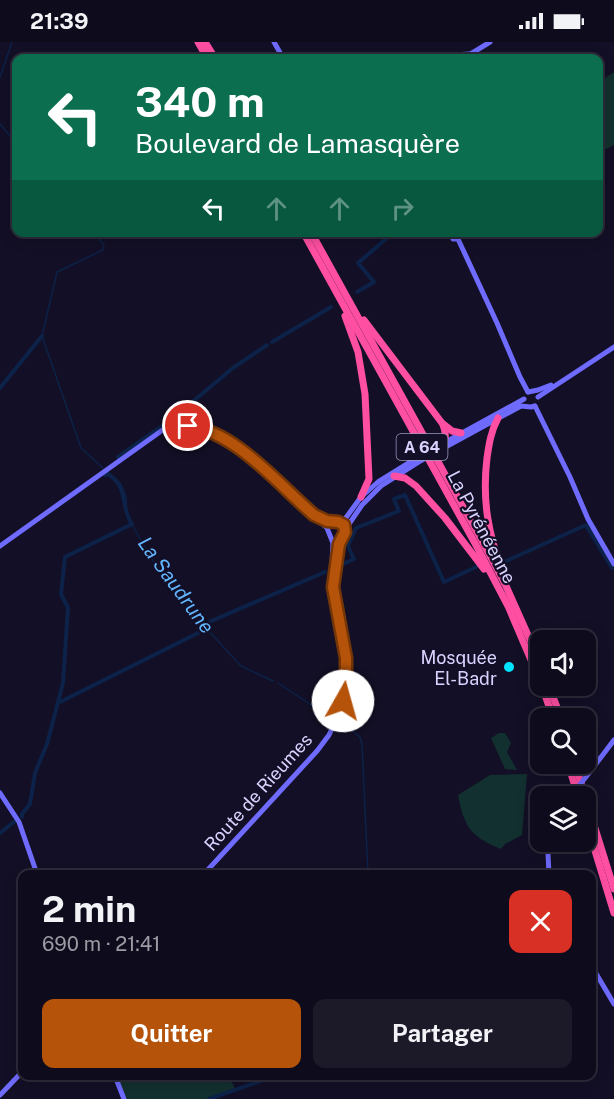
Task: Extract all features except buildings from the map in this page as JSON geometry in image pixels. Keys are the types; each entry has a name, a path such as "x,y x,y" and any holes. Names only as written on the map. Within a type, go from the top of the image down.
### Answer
{"highway":[{"path":"198,42 208,54"},
{"name":"La Pyrénéenne","path":"306,237 508,606 530,658"},
{"name":"La Pyrénéenne","path":"314,237 506,586 530,640"},
{"path":"334,289 333,292 354,339 363,380 369,479 368,486 361,497"},
{"path":"346,297 351,300 369,328 442,423 452,431 461,433"},
{"path":"498,418 490,436 484,484 490,535 506,586"},
{"path":"438,449 445,443 446,433 442,423"},
{"path":"394,476 401,476 412,482 445,518 482,566 504,605 508,606"},
{"path":"578,774 614,889"},
{"path":"595,852 614,913"}],"main road":[{"path":"469,54 490,42"},
{"path":"451,237 458,239 520,377 538,397"},
{"path":"614,347 538,397 535,406 588,519 614,564"},
{"path":"445,443 524,399 532,391 566,378"},
{"path":"524,399 526,406"},
{"path":"330,534 331,525 345,519 361,497 388,474 521,406 535,406"},
{"path":"0,546 164,429 175,425 200,427 228,440 314,515 335,538 342,537 362,505 381,486 421,458"},
{"path":"314,515 343,524 346,530"},
{"name":"Route de Rieumes","path":"208,870 317,751 337,719 343,701 347,671 346,652 331,579 333,543 330,534"},
{"name":"Route de Rieumes","path":"333,587 342,537"},
{"path":"579,786 614,740"},
{"path":"0,793 19,822 36,870"},
{"path":"548,852 549,870"},
{"path":"596,973 614,1004"},
{"path":"0,1095 18,1075"},
{"path":"117,1080 124,1099"}],"green space":[{"path":"614,72 614,145 603,151 603,79"},
{"path":"499,733 505,733 511,743 507,752 517,770 505,769 491,738"},
{"path":"527,774 522,835 505,844 501,849 482,840 470,830 458,795 490,775"},
{"path":"119,1080 231,1080 235,1089 212,1099 127,1099"}],"waterway":[{"name":"La Saudrune","path":"0,77 12,42"},
{"name":"La Saudrune","path":"0,124 12,138"},
{"name":"La Saudrune","path":"97,237 104,245 103,250 57,272 42,336 81,448 103,468"},
{"path":"357,292 374,282 358,263 388,237"},
{"path":"272,342 331,307"},
{"path":"0,388 42,336"},
{"path":"179,413 233,368 267,345"},
{"path":"118,457 175,417"},
{"name":"La Saudrune","path":"107,471 121,484 126,497 127,516 150,556 207,629 241,666 273,681"},
{"path":"22,817 30,804 35,773 47,744 63,683 68,608 61,594 65,557 132,524 128,518 119,485 115,479 108,474 105,475"},
{"path":"341,565 354,559 348,546 356,528 399,511 394,499 405,495 444,582 476,567"},
{"path":"506,561 586,525 612,568"},
{"path":"208,628 209,622 325,572"},
{"path":"60,702 206,629"},
{"name":"La Saudrune","path":"278,683 332,719"},
{"name":"La Saudrune","path":"345,725 360,737 362,745 368,870"},
{"path":"0,833 15,821"},
{"path":"209,1099 264,1080"}],"place":[{"name":"Mosquée El-Badr","path":"509,667"}],"route":[{"path":"188,426 200,427 228,440 314,515 344,525 345,532 339,544 333,587 346,658 347,671 343,701"}]}
